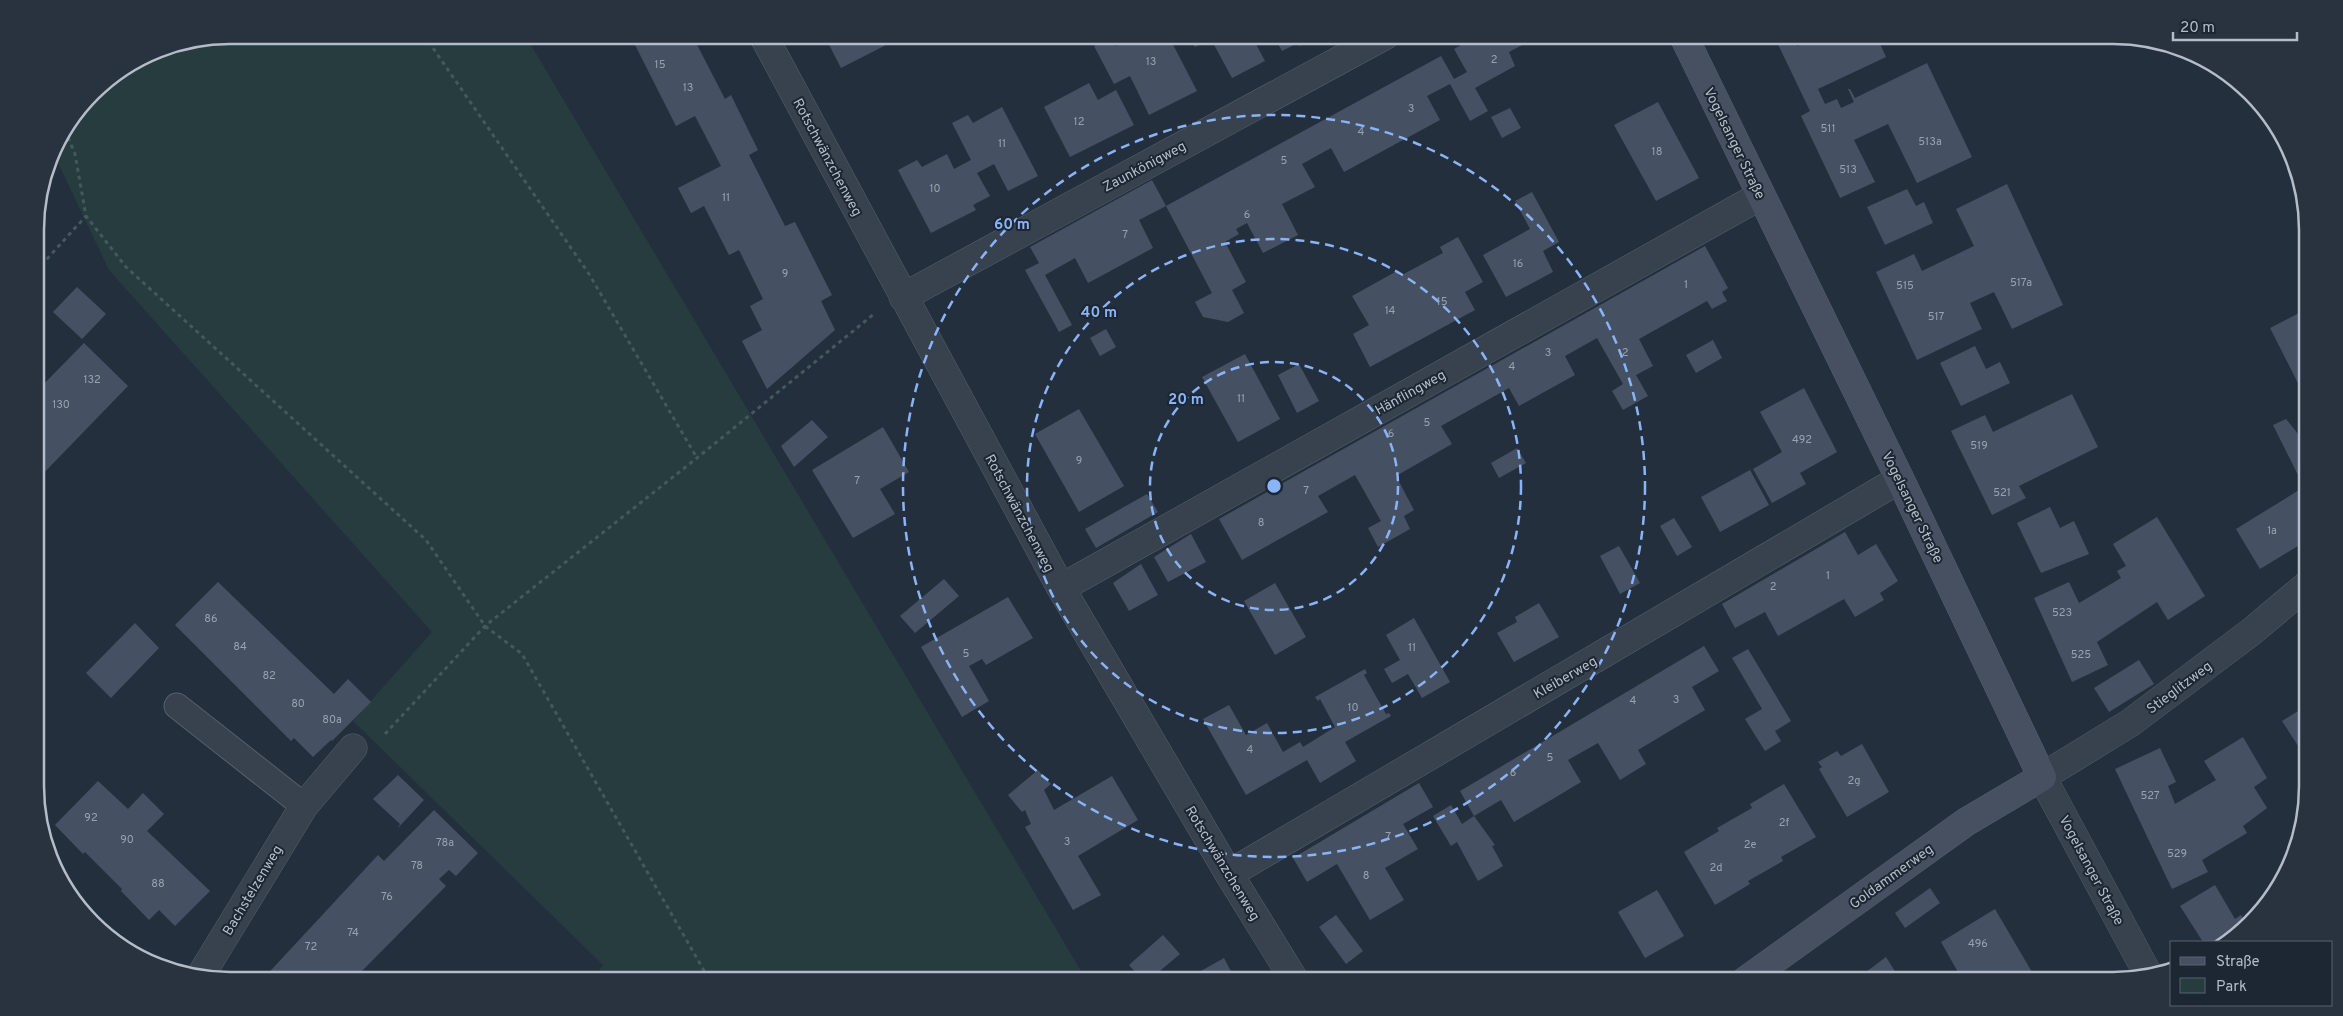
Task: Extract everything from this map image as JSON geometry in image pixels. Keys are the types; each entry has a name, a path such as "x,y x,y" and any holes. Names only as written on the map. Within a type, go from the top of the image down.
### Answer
{"street":[{"name":"Rotschwänzchenweg","path":"768,44 1061,588 1229,874 1289,972"},
{"name":"Zaunkönigweg","path":"903,297 1369,44"},
{"name":"Vogelsanger Straße","path":"1687,44 1900,479 2042,777 2146,970"},
{"name":"Hänflingweg","path":"1061,588 1760,196"},
{"name":"Kleiberweg","path":"1229,874 1900,479"},
{"name":"Stieglitzweg","path":"2042,777 2130,723 2251,632 2299,592"},
{"name":"Bachstelzenweg","path":"204,971 304,806 353,748"},
{"name":"Goldammerweg","path":"1758,972 1966,822 2042,777"}],"lane":[{"path":"176,706 304,806"}],"path":[{"path":"430,44 589,274 698,458"},
{"path":"68,138 75,154 86,216 126,267 426,540 485,626 522,654 705,972"},
{"path":"44,262 86,216"},
{"path":"353,748 372,748 485,626 698,458 876,312 903,297"}],"green space":[{"path":"217,44 530,44 1082,972 598,972 603,965 353,721 432,632 109,270 56,162 58,158 75,126 98,98 126,75 158,58 181,50"}],"building":[{"path":"635,44 697,44 725,99 731,95 758,150 749,155 785,226 795,222 832,295 821,301 835,330 767,389 742,341 762,330 750,306 763,299 739,250 729,255 704,206 691,213 678,188 721,166 695,116 676,126"},
{"path":"829,44 886,45 841,68"},
{"path":"1098,44 1114,44 1115,46 1119,44 1173,44 1197,91 1149,115 1130,76 1114,84 1094,46"},
{"path":"1214,44 1256,44 1265,61 1232,78"},
{"path":"1278,44 1296,44 1282,51"},
{"path":"1463,44 1524,44 1509,52 1515,66 1475,88 1488,111 1470,121 1450,84 1427,96 1440,120 1344,172 1331,148 1302,164 1315,187 1282,204 1298,235 1263,253 1247,223 1236,229 1239,234 1225,242 1246,282 1232,290 1244,313 1228,322 1203,317 1195,302 1212,293 1166,206 1441,56 1454,79 1467,72 1454,49"},
{"path":"1778,44 1796,44 1797,46 1801,44 1880,44 1886,57 1818,89 1825,104 1837,99 1841,108 1854,102 1848,89 1850,89 1855,98 1927,63 1972,157 1917,183 1888,124 1854,140 1875,182 1840,198 1801,116 1810,111"},
{"path":"1089,83 1098,100 1116,90 1134,125 1070,157 1044,107"},
{"path":"1658,102 1699,178 1656,201 1614,125"},
{"path":"1002,107 1038,176 1008,191 994,164 977,173 990,196 973,205 976,210 931,233 898,170 917,160 922,167 947,154 954,169 971,160 952,123 968,115 973,123"},
{"path":"1510,108 1521,128 1502,138 1491,117"},
{"path":"1152,180 1166,206 1139,220 1153,248 1088,283 1075,258 1045,275 1072,325 1059,332 1025,270 1039,263 1030,247"},
{"path":"2007,184 2063,305 2012,329 1994,292 1970,303 1982,329 1917,360 1876,272 1914,254 1922,271 1974,246 1956,209"},
{"path":"1907,189 1916,206 1924,202 1933,223 1885,245 1867,207"},
{"path":"1532,192 1559,242 1543,251 1553,272 1506,297 1483,255 1530,229 1515,201"},
{"path":"1458,237 1483,282 1465,292 1475,310 1370,367 1353,334 1369,325 1352,296 1397,271 1400,276 1443,253 1440,247"},
{"path":"1705,246 1728,288 1722,292 1727,301 1712,309 1707,301 1639,339 1653,366 1636,375 1648,396 1623,410 1612,391 1623,384 1597,338 1565,356 1575,375 1519,406 1509,388 1441,426 1452,444 1396,476 1414,510 1404,516 1410,529 1378,547 1368,528 1381,521 1355,475 1318,496 1328,512 1242,560 1219,519"},
{"path":"77,287 106,314 82,339 53,312"},
{"path":"2299,313 2299,385 2270,328"},
{"path":"1106,329 1116,347 1100,356 1090,338"},
{"path":"1713,340 1722,358 1696,373 1686,355"},
{"path":"84,343 128,386 44,473 44,384"},
{"path":"1975,346 1986,369 2000,362 2010,383 1961,406 1940,363"},
{"path":"1245,354 1280,419 1238,442 1202,377"},
{"path":"1299,364 1319,401 1297,413 1278,375"},
{"path":"1804,388 1837,452 1800,473 1806,484 1772,503 1753,469 1782,452 1760,412"},
{"path":"2072,394 2098,447 2019,486 2026,498 1992,515 1951,431 1985,415 1993,432"},
{"path":"1079,409 1124,486 1079,512 1035,434"},
{"path":"2286,419 2299,435 2299,477 2273,425"},
{"path":"812,420 828,437 794,467 781,446"},
{"path":"883,427 909,472 880,489 895,514 853,538 812,470"},
{"path":"1517,448 1526,463 1499,478 1491,463"},
{"path":"1750,470 1769,505 1720,532 1701,497"},
{"path":"2299,490 2299,545 2260,569 2236,529"},
{"path":"1147,494 1158,512 1096,548 1085,529"},
{"path":"2050,507 2060,528 2074,521 2089,554 2041,573 2017,523"},
{"path":"2157,517 2205,596 2168,620 2157,602 2097,642 2108,665 2072,682 2034,598 2069,582 2079,603 2121,578 2117,571 2126,566 2113,544"},
{"path":"1674,518 1692,547 1677,556 1660,526"},
{"path":"1845,532 1858,555 1876,544 1898,581 1880,593 1884,600 1855,617 1844,599 1778,636 1765,612 1735,628 1722,604"},
{"path":"1191,534 1206,562 1168,582 1154,557"},
{"path":"1619,546 1640,583 1620,594 1600,556"},
{"path":"1141,564 1158,595 1129,611 1113,583"},
{"path":"944,579 959,596 915,633 900,616"},
{"path":"218,582 334,694 348,679 371,702 313,757 294,738 291,741 175,625"},
{"path":"1275,583 1306,637 1275,655 1244,601"},
{"path":"1008,597 1033,638 986,665 982,659 969,666 989,701 962,717 921,647"},
{"path":"1539,603 1559,637 1514,662 1497,633 1517,622 1515,617"},
{"path":"1414,618 1450,682 1422,698 1408,674 1392,683 1384,669 1400,660 1386,635"},
{"path":"135,623 159,648 111,698 86,673"},
{"path":"1704,646 1719,671 1692,687 1705,710 1638,750 1646,764 1620,780 1598,743 1568,760 1581,782 1514,822 1501,800 1474,816 1460,791"},
{"path":"1748,649 1791,721 1775,731 1781,741 1765,751 1745,719 1762,709 1732,658"},
{"path":"2139,660 2154,684 2109,712 2094,688"},
{"path":"1365,669 1367,673 1364,675 1386,714 1389,713 1391,716 1345,742 1356,761 1320,783 1307,760 1246,795 1203,719 1229,705 1246,735 1267,723 1283,752 1300,742 1303,747 1335,727 1320,699 1318,701 1315,697"},
{"path":"2299,711 2299,747 2282,721"},
{"path":"2243,737 2267,778 2254,787 2267,808 2243,826 2247,833 2202,860 2208,872 2172,889 2115,769 2160,748 2176,782 2168,786 2175,804 2216,780 2204,761"},
{"path":"1862,744 1889,792 1847,817 1819,769 1822,767 1818,762 1837,751 1841,756"},
{"path":"1038,770 1051,784 1044,790 1054,810 1112,776 1138,820 1078,856 1101,895 1073,910 1025,827 1031,824 1025,810 1022,812 1008,795"},
{"path":"398,775 424,800 398,828 400,824 373,799"},
{"path":"98,781 128,809 143,793 164,814 147,831 210,891 175,926 159,910 149,920 121,891 122,889 85,852 83,854 55,825"},
{"path":"1419,783 1433,807 1403,824 1418,849 1385,868 1404,900 1370,920 1337,864 1307,882 1293,858"},
{"path":"1784,784 1816,837 1781,857 1783,861 1748,881 1750,884 1715,905 1684,852 1719,831 1717,828 1752,808 1750,804"},
{"path":"1451,805 1462,824 1474,816 1495,845 1492,846 1503,866 1478,881 1457,842 1451,846 1433,816"},
{"path":"434,810 478,853 456,876 449,870 439,879 446,886 361,972 269,972 378,855 384,861"},
{"path":"2215,885 2235,919 2241,915 2244,919 2217,941 2202,941 2180,906"},
{"path":"1930,888 1940,903 1905,928 1895,913"},
{"path":"1657,890 1684,936 1645,958 1618,912"},
{"path":"1995,909 2032,972 1958,972 1941,942"},
{"path":"1336,915 1363,951 1346,964 1319,927"},
{"path":"1163,935 1180,954 1159,972 1135,972 1129,965"},
{"path":"1886,957 1895,972 1866,972"},
{"path":"1224,958 1231,972 1199,972"}]}
